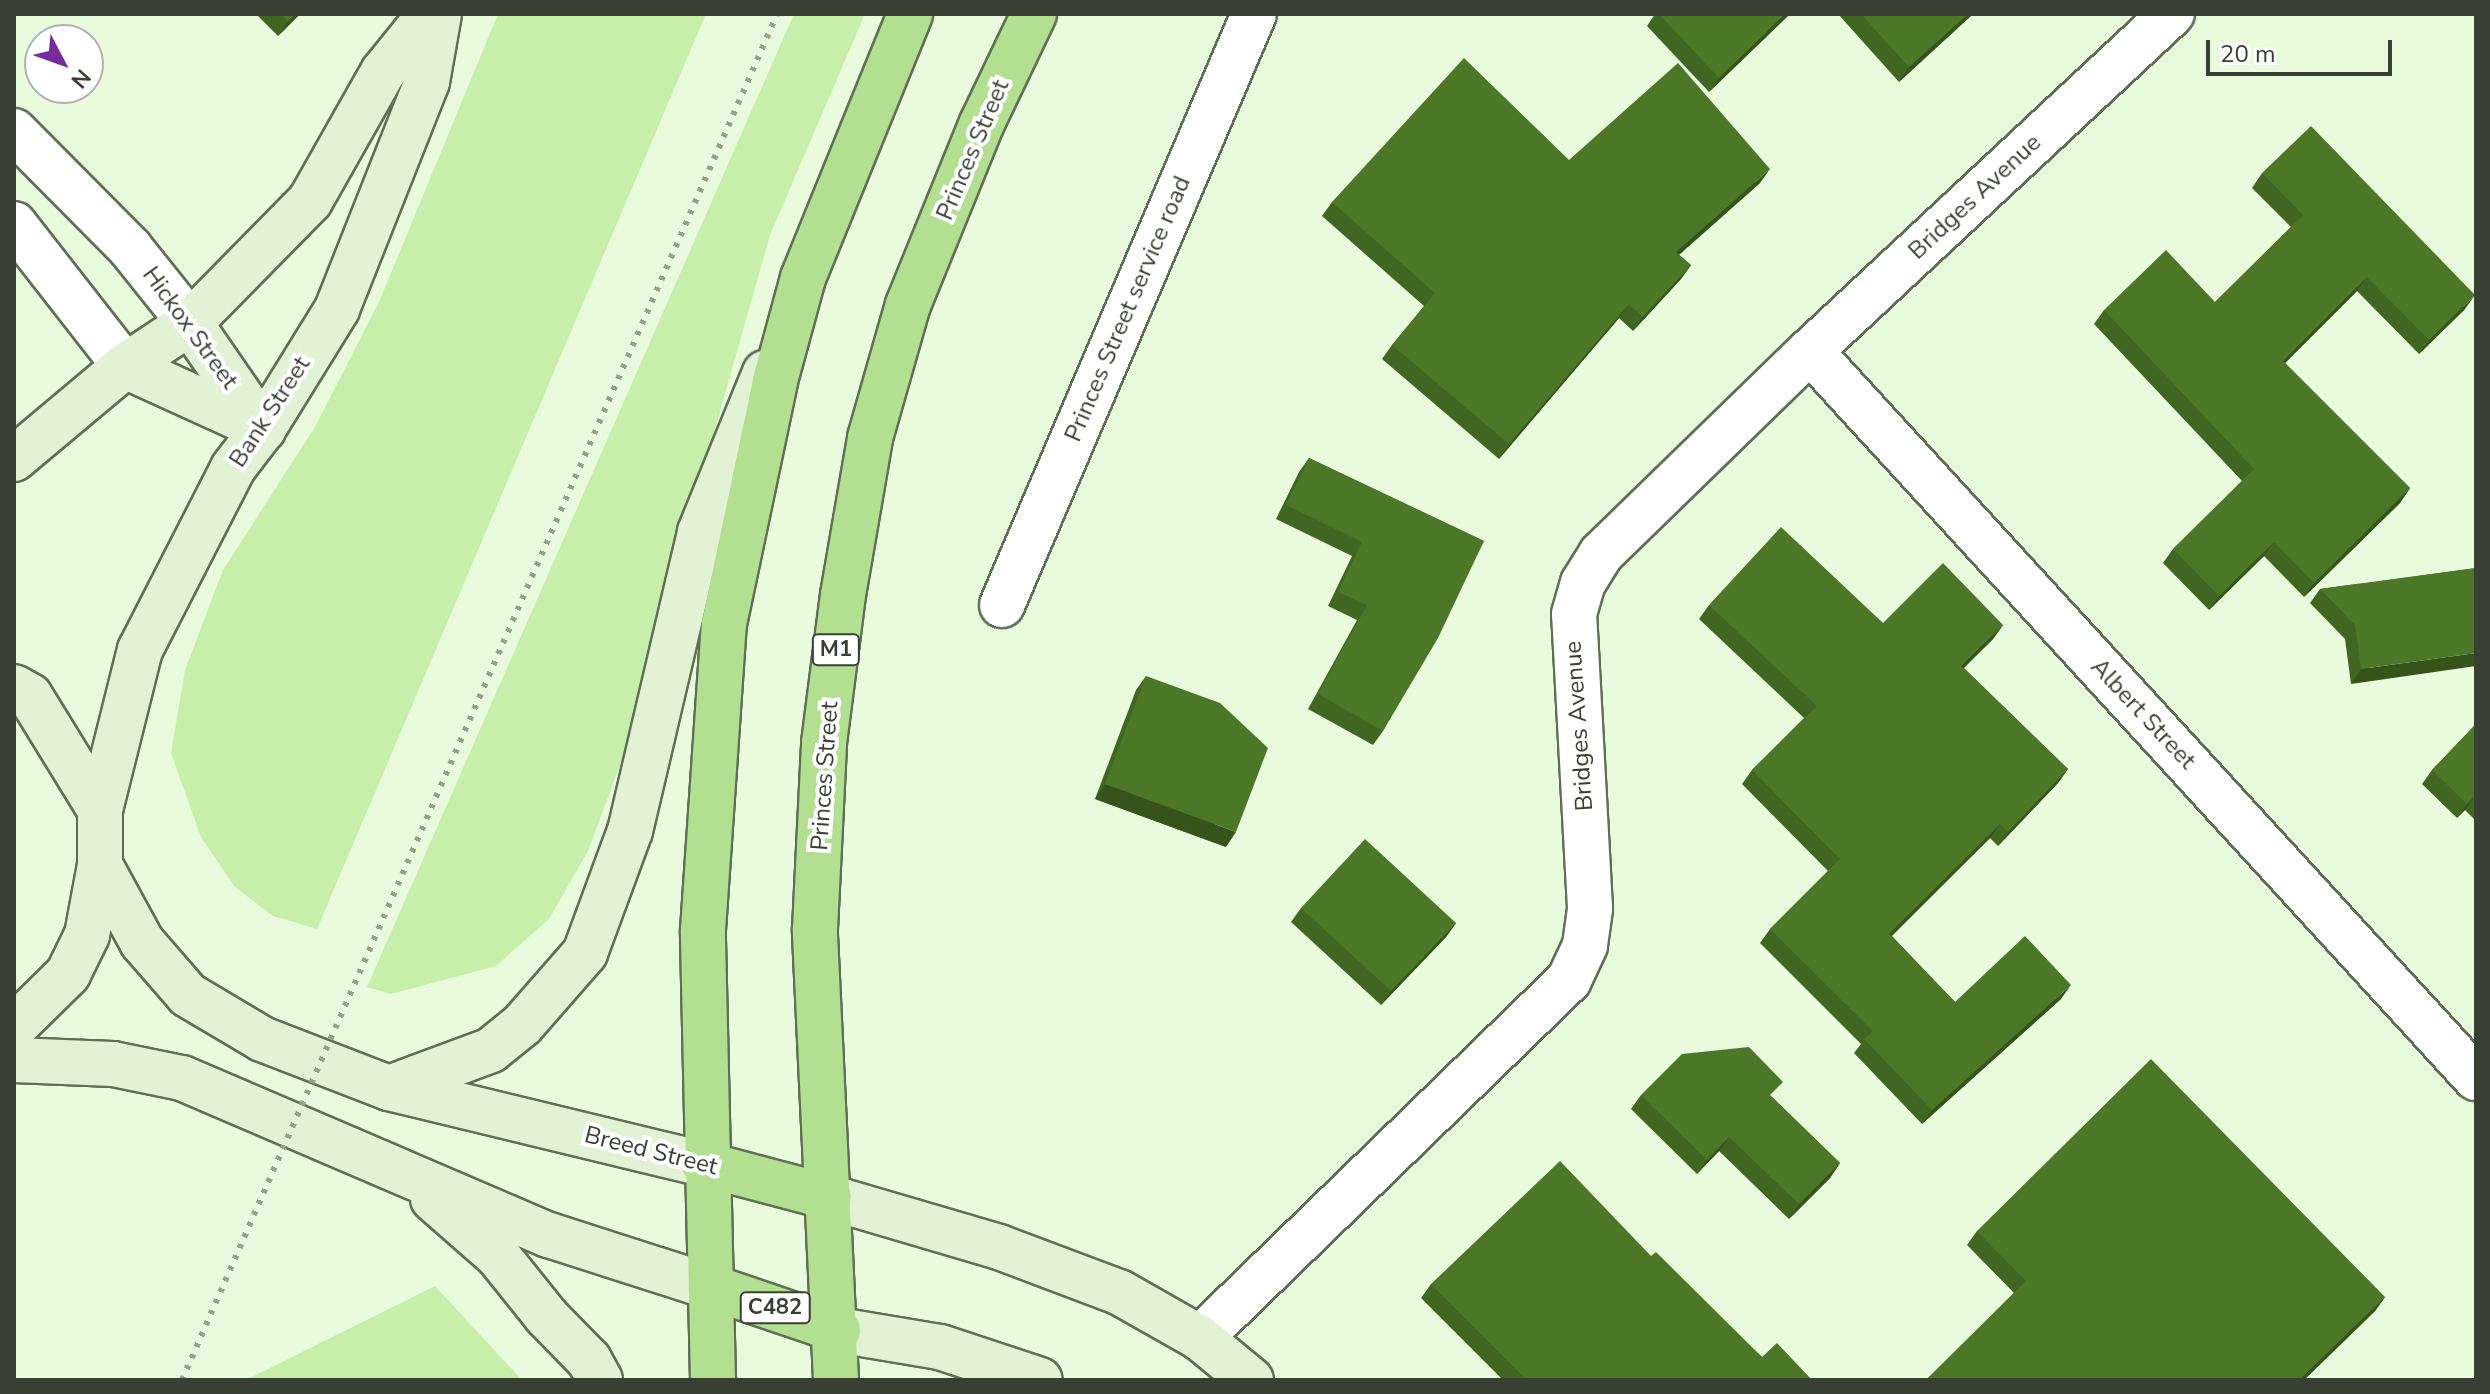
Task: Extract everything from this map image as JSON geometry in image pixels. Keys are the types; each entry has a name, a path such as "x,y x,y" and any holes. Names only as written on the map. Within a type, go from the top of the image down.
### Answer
{"highway":[{"path":"713,1380 704,1164 703,930 724,624 762,437 803,278 910,14"},
{"name":"Princes Street","path":"836,1380 838,1330 815,929 824,743 870,438 908,305 982,123 1034,14"},
{"name":"Breed Street","path":"704,1164 829,1197"},
{"name":"C482","path":"711,1287 838,1330"}],"main road":[{"path":"14,459 125,366 190,323 310,201 383,72 430,14"},
{"name":"Bank Street","path":"14,1027 68,974 87,935 100,865 100,810 140,650 233,468 263,429 337,309 427,82 439,14"},
{"path":"389,1088 491,1050 522,1025 585,953 630,831 700,532 803,278"},
{"name":"Hickox Street","path":"190,323 263,429"},
{"name":"Hickox Street","path":"125,366 263,429"},
{"path":"14,687 30,696 100,810"},
{"name":"Breed Street","path":"100,865 142,942 188,995 262,1039 389,1088 704,1164"},
{"name":"C482","path":"14,1060 113,1064 182,1078 549,1235 711,1287"},
{"path":"404,1173 498,1256 546,1316 589,1360 600,1380"},
{"name":"Breed Street","path":"829,1197 999,1247 1119,1292 1200,1338 1251,1380"},
{"path":"838,1330 940,1347 1040,1380"}],"street":[{"name":"Princes Street service road","path":"1002,605 1254,14"},
{"name":"Bridges Avenue","path":"1200,1338 1569,980 1585,945 1590,908 1572,650 1574,614 1583,583 1634,518 2172,14"},
{"name":"Hickox Street","path":"14,131 130,248 190,323"},
{"name":"Hickox Street","path":"14,224 125,366"},
{"name":"Albert Street","path":"1810,351 2476,1078"}],"green space":[{"path":"498,14 706,14 317,929 273,916 235,887 201,837 171,753 185,670 223,570 315,427 379,302"},
{"path":"794,14 865,14 770,235 620,765 588,851 549,919 496,966 391,994 367,987"},
{"path":"435,1286 522,1380 246,1380"}],"building":[{"path":"281,14 296,14 288,22"},
{"path":"1659,14 1785,14 1719,78"},
{"path":"1861,14 1968,14 1909,67"},
{"path":"1464,58 1569,160 1678,63 1770,169 1676,252 1691,265 1643,317 1629,304 1509,444 1392,345 1435,293 1332,202"},
{"path":"2311,126 2475,295 2429,340 2367,277 2283,361 2410,488 2314,583 2274,542 2219,596 2173,549 2254,469 2104,310 2166,250 2215,302 2303,215 2262,173"},
{"path":"1309,458 1484,541 1438,638 1383,731 1318,694 1367,605 1338,592 1362,542 1286,505"},
{"path":"1781,527 1883,623 1943,563 2003,625 1961,666 2068,769 2008,832 2000,824 1889,934 1955,1002 2025,936 2071,985 1932,1110 1864,1039 1873,1031 1770,929 1840,859 1752,770 1817,706 1709,605"},
{"path":"2476,568 2476,653 2361,669 2355,625 2320,589"},
{"path":"1146,676 1220,703 1268,748 1236,832 1105,784"},
{"path":"2476,724 2476,797 2467,804 2432,770"},
{"path":"1365,839 1456,923 1391,991 1301,908"},
{"path":"1749,1047 1783,1082 1770,1095 1840,1163 1799,1204 1729,1137 1707,1160 1641,1095 1682,1054"},
{"path":"2151,1059 2385,1297 2299,1380 1926,1380 2026,1281 1977,1231"},
{"path":"1560,1161 1651,1256 1656,1252 1762,1357 1777,1343 1812,1380 1527,1380 1431,1284"}],"railway":[{"path":"182,1380 777,14"}]}
